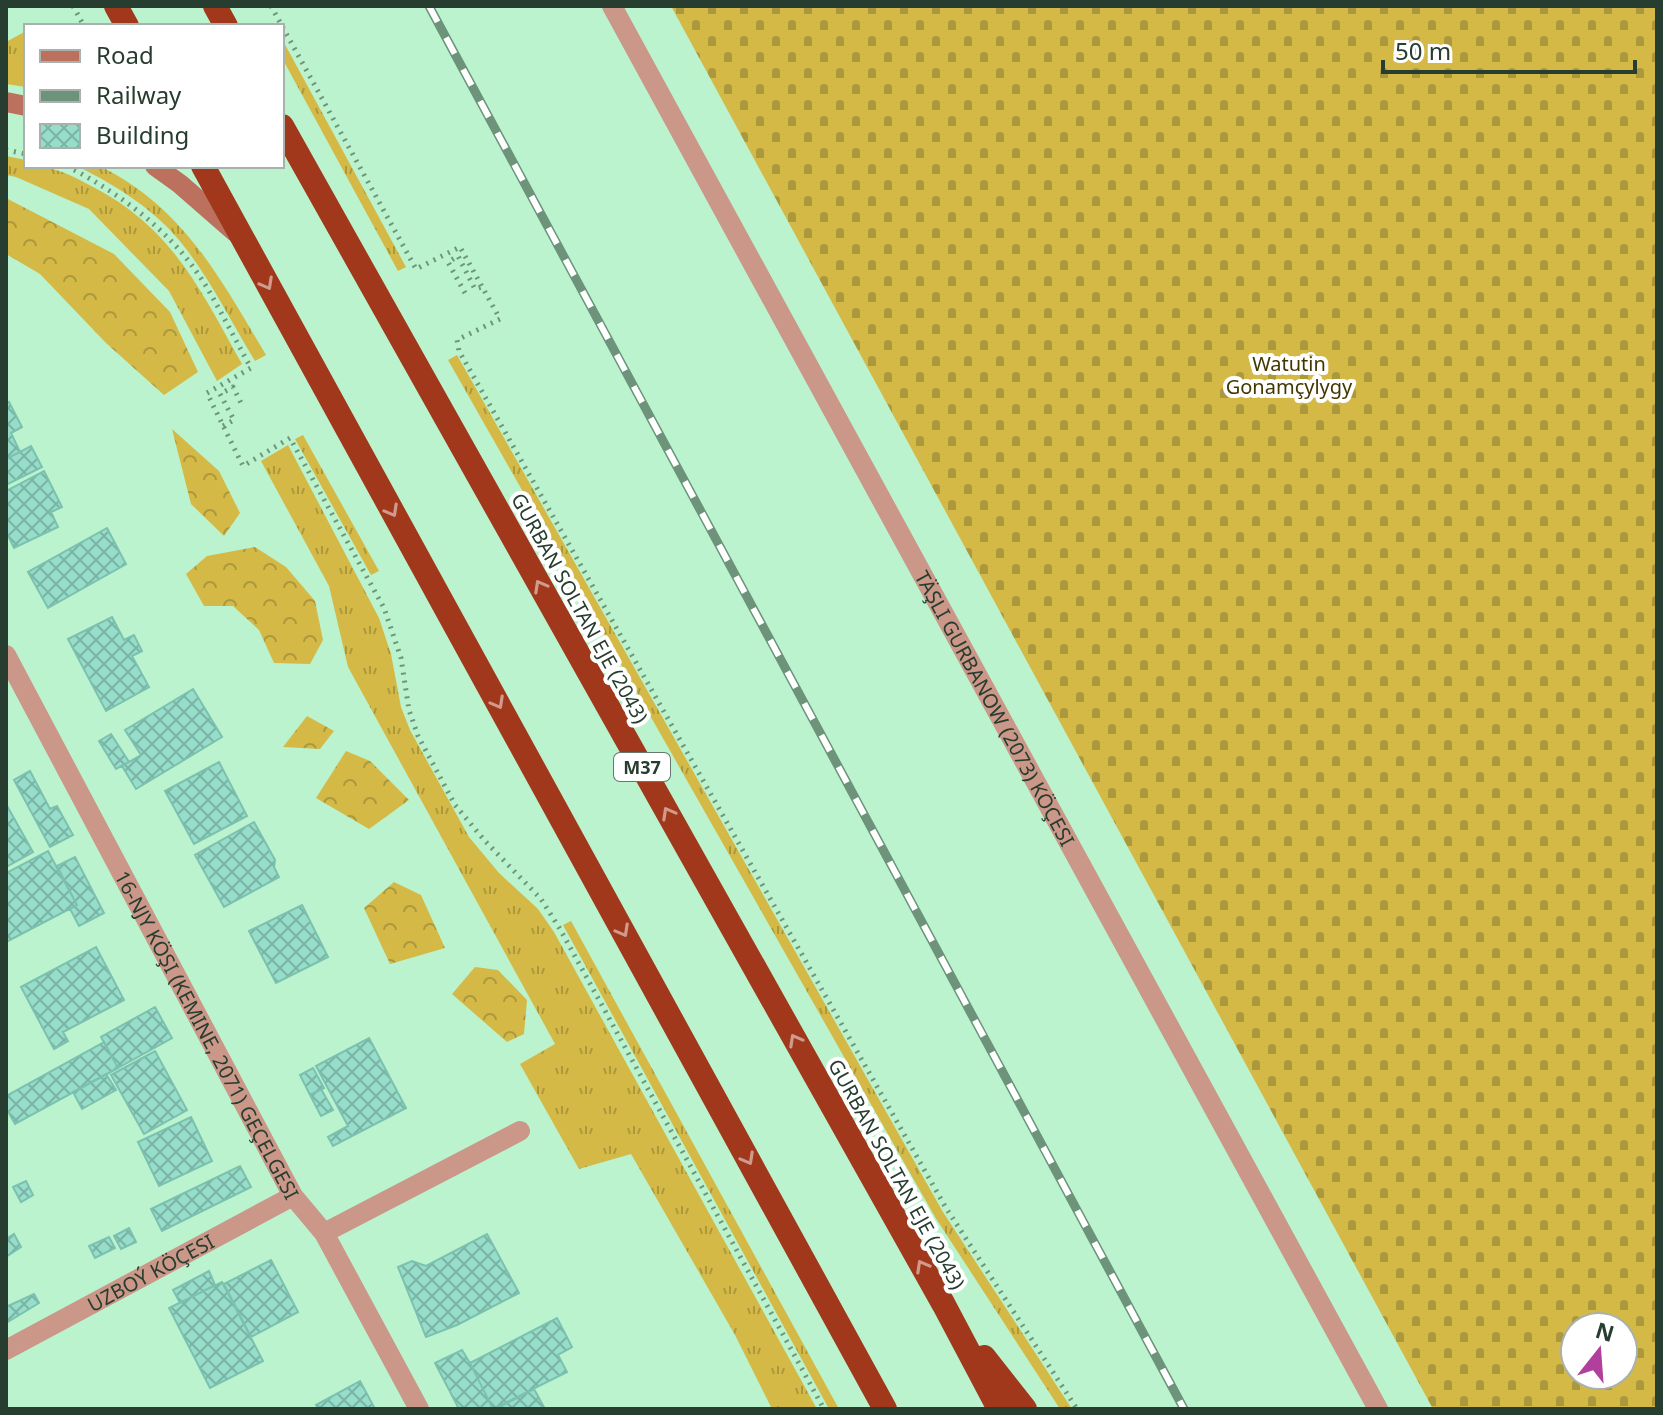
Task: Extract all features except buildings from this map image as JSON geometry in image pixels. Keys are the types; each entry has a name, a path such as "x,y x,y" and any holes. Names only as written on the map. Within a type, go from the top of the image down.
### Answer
{"highway":[{"path":"116,6 126,24"},
{"path":"215,6 225,24"},
{"name":"GURBAN SOLTAN EJE (2043)","path":"284,130 944,1305 999,1409"},
{"path":"204,168 885,1409"},
{"path":"944,1305 1025,1409"}],"main road":[{"path":"158,168 241,237"}],"street":[{"name":"TÄŞLI GURBANOW (2073) KÖÇESI","path":"612,6 1378,1409"},
{"name":"16-NJY KÖŞI (KEMINE, 2071) GEÇELGESI","path":"6,655 293,1196 324,1233 419,1409"},
{"path":"324,1233 520,1131"},
{"name":"UZBOÝ KÖÇESI","path":"6,1350 293,1196"}],"path":[{"path":"73,6 83,24"},
{"path":"271,6 281,24"},
{"path":"284,30 416,269 460,247 500,319 457,340 459,351 946,1208 1077,1409"},
{"path":"72,168 108,187 154,224 206,285 251,368 207,393 243,466 290,438 384,608 401,658 409,710 418,736 455,805 541,899 560,929 824,1409"},
{"path":"465,293 448,262 458,256 475,289 482,287"},
{"path":"223,426 234,420 220,394 233,387 243,407"}],"green space":[{"name":"Watutin Gonamçylygy","path":"671,6 1657,6 1657,1409 1433,1409"},
{"path":"24,32 24,87 6,84 6,42"},
{"path":"284,43 406,267 398,271 284,62"},
{"path":"6,156 24,160 24,168 54,169 122,204 165,242 182,264 213,311 242,364 217,381 169,291 89,209 6,175"},
{"path":"81,168 103,168 155,202 177,224 215,272 266,355 255,361 203,272 173,233 136,200"},
{"path":"6,198 114,254 170,312 198,372 164,395 106,343 40,274 6,254"},
{"path":"457,355 943,1212 1072,1409 1060,1409 935,1217 448,360"},
{"path":"172,429 219,471 240,513 224,536 191,504"},
{"path":"303,435 379,571 371,575 295,439"},
{"path":"288,445 379,618 391,654 401,707 410,730 469,837 499,873 538,909 554,932 817,1409 772,1409 735,1335 631,1154 579,1169 520,1064 555,1044 348,667 329,586 261,461"},
{"path":"255,547 286,567 315,601 323,640 310,664 274,663 259,630 233,606 204,606 186,574 207,556"},
{"path":"307,716 334,731 320,749 283,747"},
{"path":"346,751 370,761 409,800 369,829 316,798"},
{"path":"394,882 421,895 445,948 390,964 364,908"},
{"path":"571,921 839,1409 829,1409 563,925"},
{"path":"475,967 498,970 527,1000 524,1034 507,1042 452,994"}],"railway":[{"path":"429,6 1184,1409"}]}
